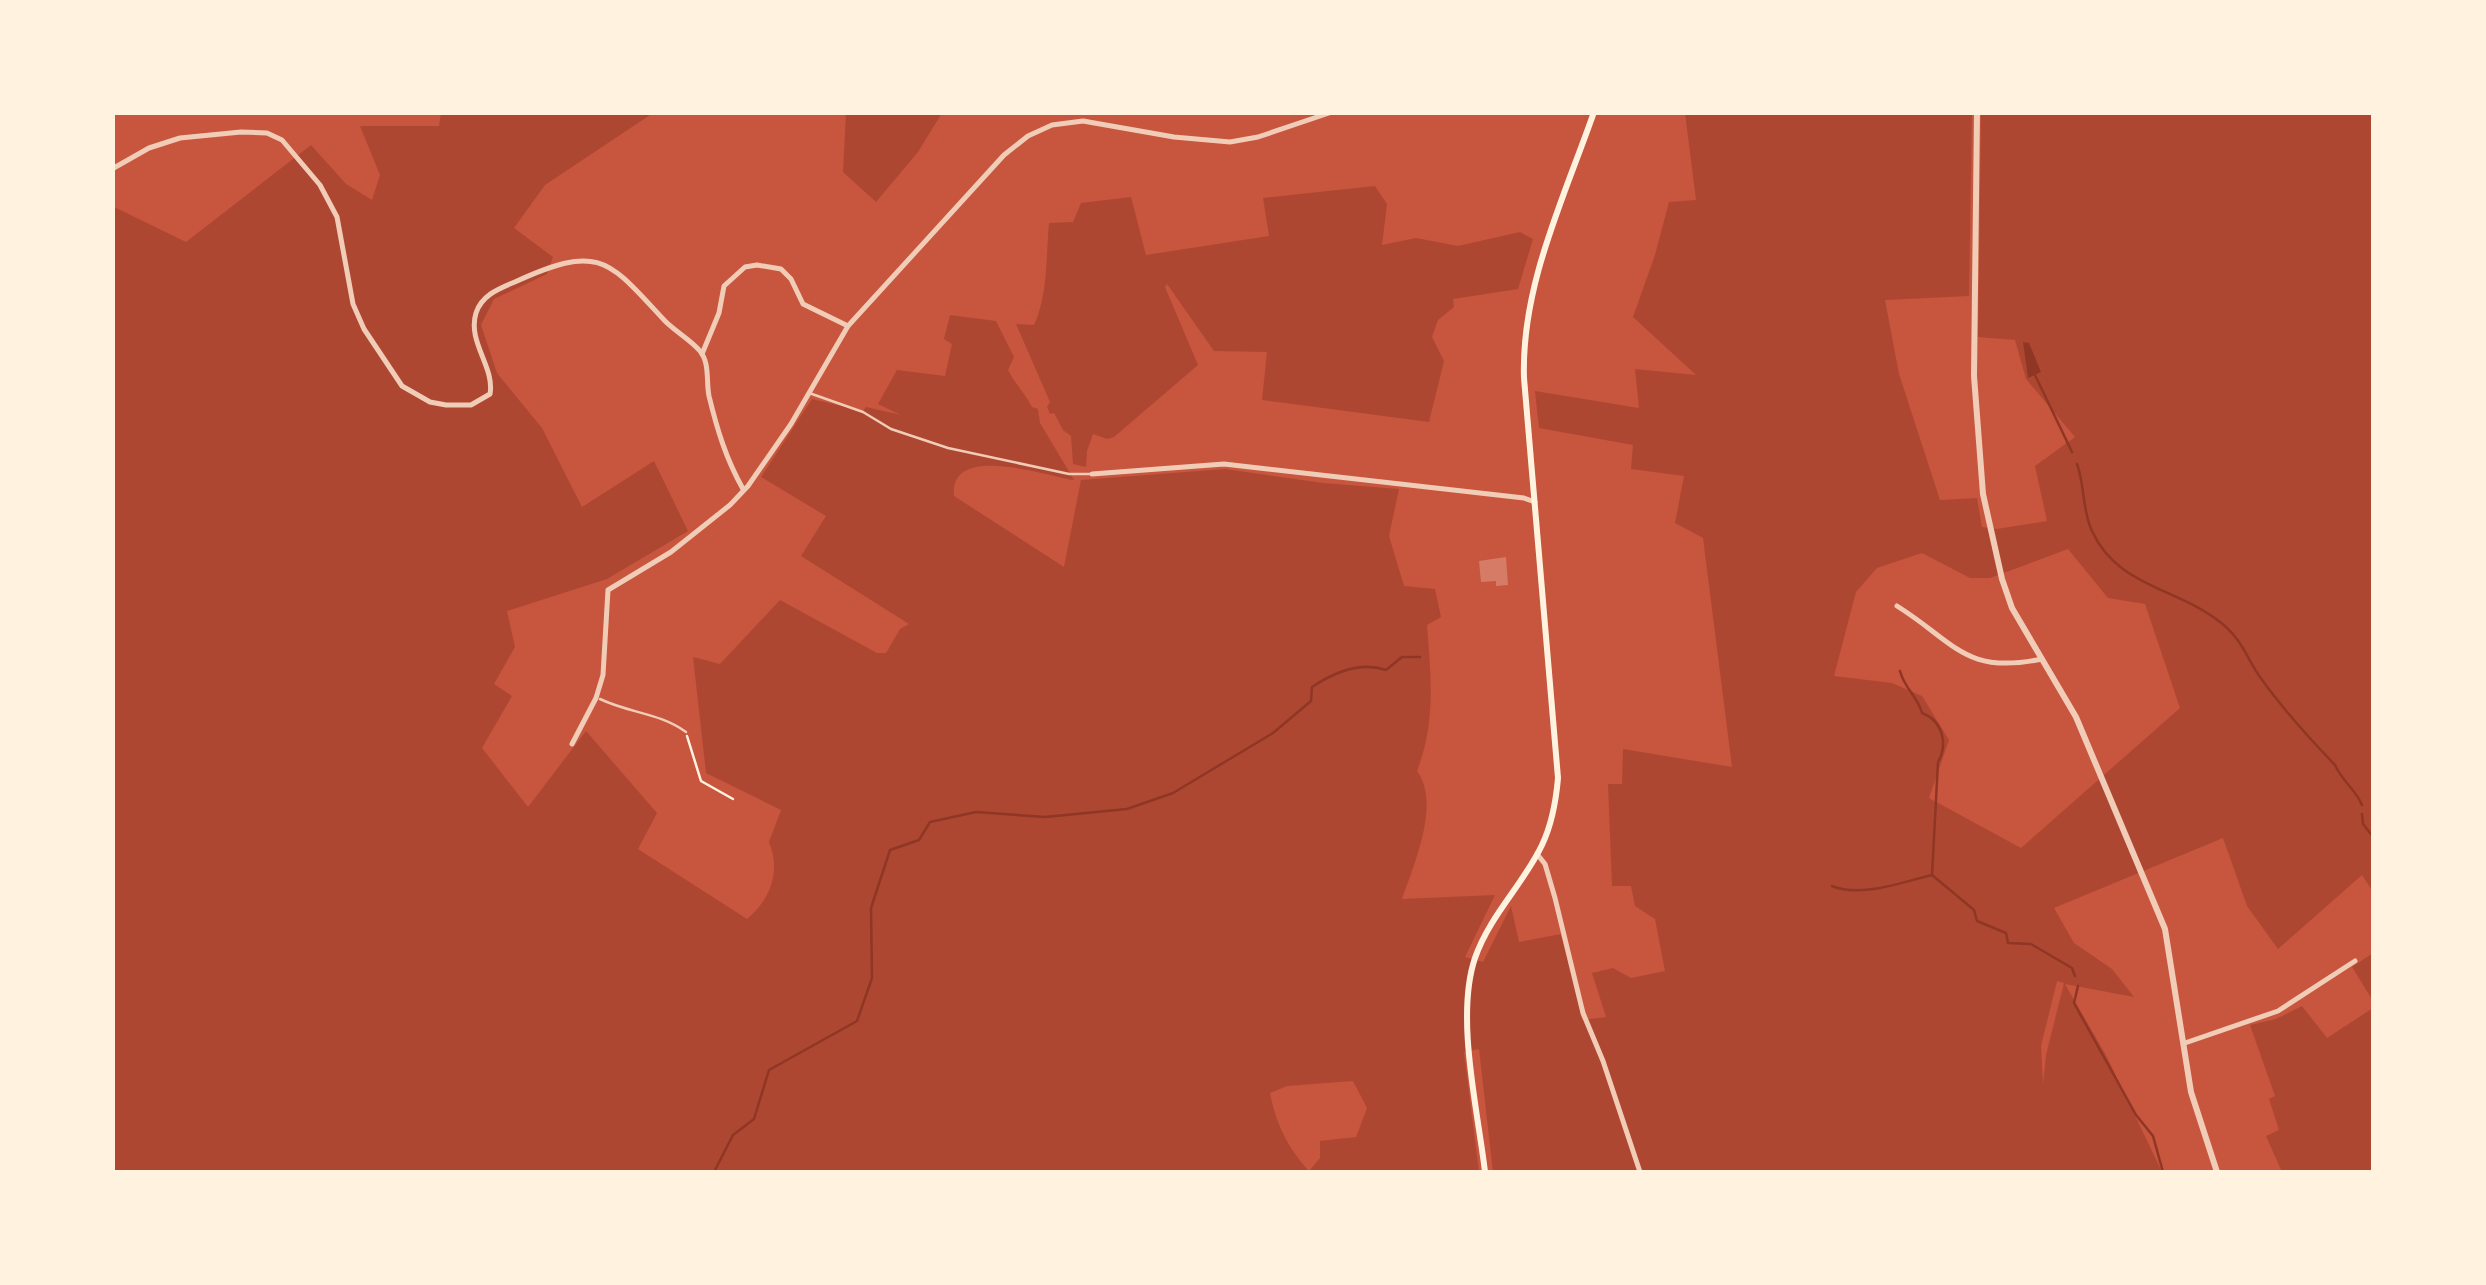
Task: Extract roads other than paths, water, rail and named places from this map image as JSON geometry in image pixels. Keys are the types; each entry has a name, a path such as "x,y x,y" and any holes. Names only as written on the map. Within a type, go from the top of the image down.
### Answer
{"main road":[{"path":"1485,1172 1472,1068 1470,984 1481,944 1537,854 1551,820 1558,766 1524,378 1525,330 1536,278 1594,112"}],"street":[{"path":"572,744 596,698 605,658 608,590 696,534 744,490 791,424 848,326 1004,155 1044,128 1083,120 1174,137 1230,142 1258,137 1332,112"},
{"path":"1977,112 1973,357 1983,494 2002,579 2012,608 2063,692 2088,744 2170,949 2195,1112 2217,1172"},
{"path":"112,169 149,148 180,138 259,132 282,140 320,185 337,217 349,286 364,329 402,386 430,402 461,406 487,398 491,383 474,328 478,307 494,290 578,260 608,264 623,275 702,354"},
{"path":"744,490 727,462 702,354 719,314 724,286 744,267 781,269 791,279 803,304 848,326"},
{"path":"1092,474 1224,464 1535,502"},
{"path":"1897,606 1972,659 2002,664 2042,659"},
{"path":"1537,854 1550,880 1582,1013 1603,1060 1640,1172"},
{"path":"2185,1043 2278,1011 2354,961"}],"lane":[{"path":"808,393 862,412 925,442 1069,474 1092,474"},
{"path":"596,698 670,720 686,732"}],"waterway":[{"path":"2035,375 2072,452"},
{"path":"2077,464 2089,523 2103,550 2134,577 2209,614 2232,632 2268,689 2335,765 2362,805"},
{"path":"714,1172 733,1135 754,1119 769,1070 857,1021 872,978 871,908 890,850 919,840 930,822 976,812 1045,817 1127,809 1173,793 1273,733 1311,701 1312,687 1320,682 1347,670 1386,670 1402,657 1420,657"},
{"path":"1900,671 1922,713 1935,721 1942,734 1932,875 1974,910 1977,921 2006,933 2008,943 2031,944 2072,968 2075,976"},
{"path":"2362,814 2363,824 2374,838"},
{"path":"1832,886 1868,890 1932,875"},
{"path":"2078,986 2074,1003 2136,1115 2153,1136 2163,1172"}]}
